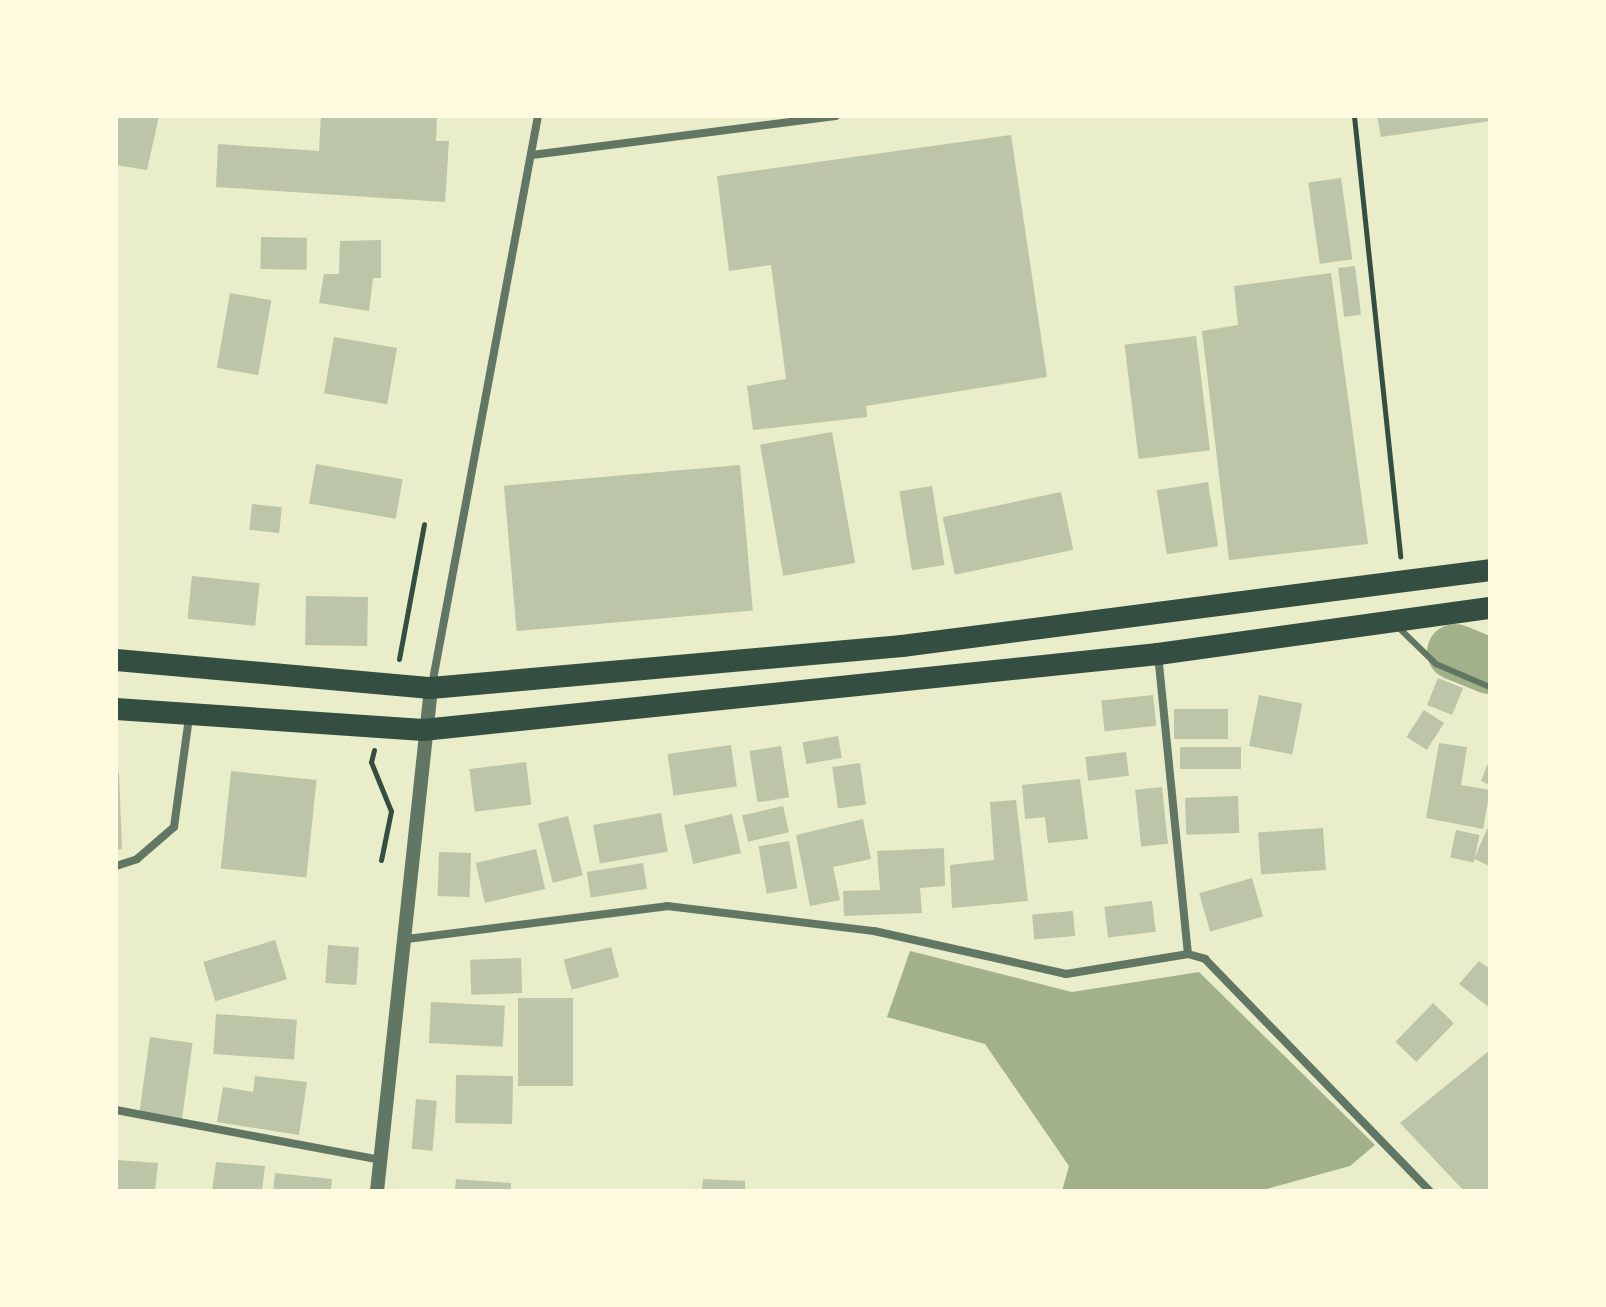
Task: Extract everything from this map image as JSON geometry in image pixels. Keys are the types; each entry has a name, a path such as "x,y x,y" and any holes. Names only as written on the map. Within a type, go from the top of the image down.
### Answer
{"highway":[{"path":"116,660 431,688 902,646 1490,570"},
{"path":"116,709 189,717 423,730 1158,654 1490,608"}],"street":[{"path":"377,1191 407,939 423,730 538,116"},
{"path":"532,155 836,116"},
{"path":"1158,654 1188,954"},
{"path":"116,866 137,859 174,827 189,717"},
{"path":"407,939 667,906 874,931 1066,974 1188,954 1205,959 1430,1191"},
{"path":"116,1110 380,1160"}],"lane":[{"path":"1390,620 1436,664 1490,687"}],"path":[{"path":"1354,116 1403,581"}],"shaded area":[{"path":"910,951 1072,992 1199,972 1375,1145 1350,1166 1259,1191 1062,1191 1069,1166 985,1044 887,1017"}],"building":[{"path":"116,116 159,116 147,170 116,165"},
{"path":"321,116 437,118 436,141 449,141 445,202 216,187 218,144 319,151"},
{"path":"1377,116 1490,116 1490,121 1381,137"},
{"path":"1011,135 1047,377 866,406 867,417 753,430 747,386 786,379 771,265 729,271 717,176"},
{"path":"1341,178 1352,259 1320,264 1308,183"},
{"path":"261,237 307,238 306,270 260,269"},
{"path":"381,240 381,278 373,278 369,311 319,303 324,274 339,274 340,241"},
{"path":"1355,266 1361,315 1344,317 1338,268"},
{"path":"1331,273 1368,544 1229,560 1202,331 1238,325 1234,286"},
{"path":"230,293 271,300 258,375 217,368"},
{"path":"1196,336 1210,450 1139,459 1125,345"},
{"path":"334,337 397,348 387,404 324,393"},
{"path":"832,432 855,563 783,576 760,445"},
{"path":"316,464 403,479 396,519 309,503"},
{"path":"740,465 753,610 517,631 504,486"},
{"path":"1208,482 1218,546 1167,554 1157,490"},
{"path":"932,486 945,565 912,570 899,491"},
{"path":"1061,492 1073,550 955,575 943,517"},
{"path":"252,504 282,507 279,533 249,530"},
{"path":"192,576 260,583 255,626 188,619"},
{"path":"306,596 368,597 367,646 305,645"},
{"path":"1438,678 1463,688 1452,715 1427,705"},
{"path":"1153,695 1156,726 1105,731 1101,700"},
{"path":"1259,695 1302,703 1292,754 1249,746"},
{"path":"1174,709 1228,709 1228,739 1174,739"},
{"path":"1424,710 1444,723 1427,750 1407,737"},
{"path":"838,736 842,758 806,764 803,742"},
{"path":"1439,743 1467,747 1461,785 1490,790 1483,829 1426,818"},
{"path":"731,745 737,787 673,795 668,754"},
{"path":"781,746 789,797 758,802 749,751"},
{"path":"1180,747 1241,747 1241,769 1180,769"},
{"path":"1126,752 1129,776 1088,781 1085,757"},
{"path":"1490,758 1490,785 1481,781"},
{"path":"526,762 531,805 475,812 469,769"},
{"path":"860,763 866,805 838,808 832,767"},
{"path":"231,771 317,780 306,877 221,868"},
{"path":"116,773 119,773 122,849 116,850"},
{"path":"1080,779 1088,839 1048,843 1045,817 1025,819 1022,785"},
{"path":"1162,787 1168,844 1141,847 1135,790"},
{"path":"1238,796 1239,833 1186,835 1185,798"},
{"path":"1016,800 1028,901 952,908 950,865 994,860 990,802"},
{"path":"783,806 789,832 748,842 742,815"},
{"path":"661,813 668,851 600,863 593,825"},
{"path":"732,814 741,853 693,864 684,825"},
{"path":"568,816 583,875 553,883 538,823"},
{"path":"863,819 871,859 833,867 840,900 810,906 796,835"},
{"path":"1323,828 1326,870 1261,874 1258,833"},
{"path":"1487,829 1490,830 1490,866 1474,859"},
{"path":"1456,830 1479,835 1474,862 1450,857"},
{"path":"789,841 797,888 767,894 758,846"},
{"path":"944,848 945,886 920,888 922,913 844,916 843,891 880,890 877,851"},
{"path":"536,849 545,889 485,903 476,863"},
{"path":"439,852 471,853 469,897 437,896"},
{"path":"643,863 647,889 591,898 587,872"},
{"path":"1252,878 1263,916 1210,932 1199,893"},
{"path":"1152,901 1156,932 1108,938 1104,907"},
{"path":"1073,911 1075,936 1034,939 1032,915"},
{"path":"275,940 287,979 215,1001 203,962"},
{"path":"328,945 359,947 356,985 325,983"},
{"path":"611,947 619,977 572,990 564,960"},
{"path":"521,958 522,993 471,995 470,960"},
{"path":"1479,961 1490,969 1490,1008 1459,984"},
{"path":"518,998 573,998 573,1086 518,1086"},
{"path":"431,1002 505,1006 503,1047 429,1043"},
{"path":"1433,1003 1454,1023 1416,1062 1395,1042"},
{"path":"216,1014 297,1020 294,1060 213,1054"},
{"path":"150,1037 193,1043 182,1120 139,1114"},
{"path":"1490,1050 1490,1191 1464,1191 1400,1123"},
{"path":"456,1075 513,1076 512,1124 455,1123"},
{"path":"255,1076 307,1082 299,1135 217,1122 223,1087 253,1092"},
{"path":"416,1099 437,1101 433,1151 412,1149"},
{"path":"116,1160 158,1163 155,1191 116,1191"},
{"path":"216,1162 265,1166 262,1191 212,1191"},
{"path":"275,1173 332,1179 331,1191 273,1191"},
{"path":"456,1179 511,1183 511,1191 455,1191"},
{"path":"703,1179 745,1181 745,1191 702,1191"}],"waterway":[{"path":"1455,652 1490,666"}]}
